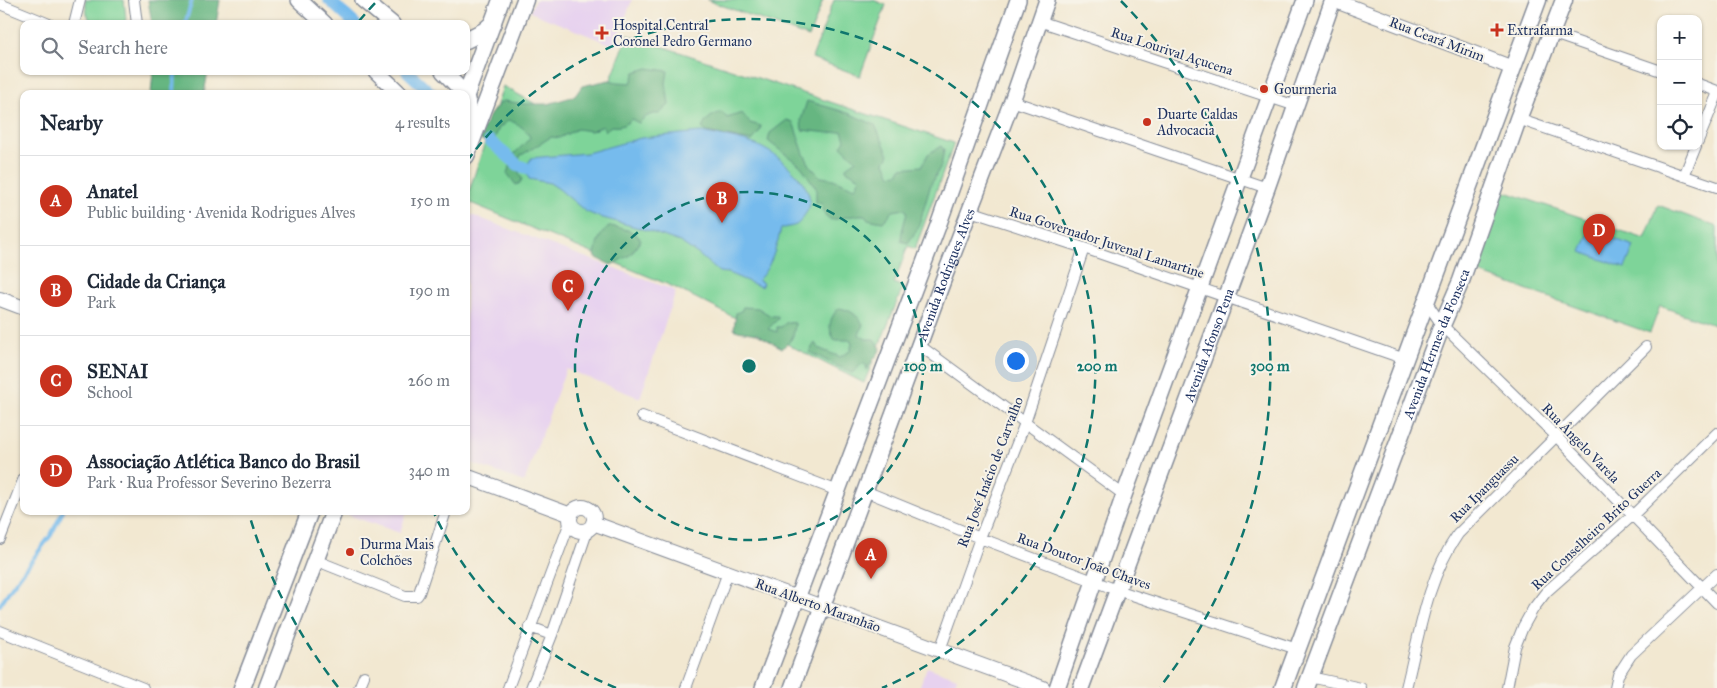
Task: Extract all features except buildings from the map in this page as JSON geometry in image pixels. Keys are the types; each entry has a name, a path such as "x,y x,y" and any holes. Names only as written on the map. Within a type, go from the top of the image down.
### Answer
{"main road":[{"path":"299,0 321,20"},
{"path":"363,0 387,20"},
{"path":"468,90 502,0"},
{"path":"470,146 525,0"},
{"name":"Avenida Rodrigues Alves","path":"763,688 824,527 832,489 844,476 938,226 1018,0"},
{"name":"Avenida Rodrigues Alves","path":"792,688 1012,100 1047,0"},
{"name":"Avenida Afonso Pena","path":"1057,688 1124,494 1305,0"},
{"name":"Avenida Afonso Pena","path":"1080,688 1267,188 1333,0"},
{"name":"Avenida Hermes da Fonseca","path":"1283,688 1538,0"},
{"name":"Avenida Hermes da Fonseca","path":"1308,682 1442,325 1461,281 1518,119 1564,0"},
{"path":"1010,21 1037,26"},
{"path":"470,38 484,31 493,22"},
{"path":"380,75 396,90"},
{"path":"447,75 462,90"},
{"path":"470,122 480,110 490,93"},
{"path":"938,226 946,234 955,235 961,233"},
{"path":"889,357 898,354 908,361 911,368"},
{"path":"844,476 851,473 859,473 864,477 866,488"},
{"path":"242,688 308,515"},
{"path":"268,688 332,515"},
{"path":"824,527 826,533 832,536 841,537 850,533"}],"street":[{"path":"75,20 80,0"},
{"path":"134,0 136,20"},
{"name":"Rua Ceará Mirim","path":"1333,0 1513,68"},
{"path":"0,4 39,20"},
{"name":"Rua Lourival Açucena","path":"1037,26 1296,106"},
{"path":"1551,33 1657,70"},
{"path":"1702,85 1717,90"},
{"path":"1702,132 1717,95"},
{"path":"1012,100 1267,188"},
{"path":"1518,119 1717,187"},
{"path":"1684,176 1694,150"},
{"name":"Rua Governador Juvenal Lamartine","path":"970,211 1226,296 1405,359"},
{"name":"Rua José Inácio de Carvalho","path":"940,650 980,538 1025,423 1084,248"},
{"path":"0,299 20,306"},
{"name":"Rua Ângelo Varela","path":"1427,303 1442,325 1557,437 1717,603"},
{"path":"919,345 1124,494"},
{"name":"Rua Ipanguassu","path":"1406,688 1433,585 1448,548 1468,522 1557,437 1646,347"},
{"path":"642,416 832,489"},
{"name":"Rua Conselheiro Brito Guerra","path":"1507,688 1515,647 1522,627 1546,592 1632,516 1717,433"},
{"name":"Rua Alberto Maranhão","path":"470,478 571,518 578,530 590,526 728,572 1043,688"},
{"path":"0,539 20,488"},
{"name":"Rua Doutor João Chaves","path":"866,488 980,538 1117,590 1297,649"},
{"name":"Rua Alberto Maranhão","path":"571,518 577,508 586,508 593,514 590,526"},
{"path":"315,560 405,596 417,596 420,593 445,515"},
{"path":"508,688 571,518"},
{"path":"531,688 552,635 590,526"},
{"path":"686,688 728,572"},
{"path":"1615,688 1618,675 1631,655 1717,574"},
{"path":"530,627 552,635"},
{"path":"0,631 143,688"},
{"path":"359,688 364,676"},
{"path":"1308,682 1361,688"}],"shaded area":[{"name":"Hospital Central Coronel Pedro Germano","path":"535,0 632,0 615,46 530,12"},
{"path":"470,214 676,291 640,398 566,369 524,482 470,462"},
{"path":"348,515 406,515 400,533"},
{"path":"927,667 957,678 953,688 919,688"}],"green space":[{"path":"85,0 124,0 125,20 90,20"},
{"path":"148,0 220,0 217,20 151,20"},
{"path":"707,0 823,0 809,37"},
{"path":"834,0 873,0 886,5 860,76 812,58"},
{"path":"628,35 954,143 915,249 908,246 894,283 903,287 864,383 674,287 470,203 470,189 503,86 541,107 605,95"},
{"path":"648,68 668,71 666,83 669,105 659,114 648,116 639,123 631,119 624,125 611,126 605,131 603,126 591,131 577,129 559,138 551,137 520,156 518,170 522,179 516,185 507,173 515,153 530,138 527,132 509,120 499,128 494,140 486,142 479,139 491,113 503,101 548,104 575,96 582,86 609,80 631,83 635,72"},
{"path":"153,75 207,75 205,90 151,90"},
{"path":"807,101 848,113 875,125 889,155 885,162 891,175 898,174 901,168 922,166 928,154 941,146 944,150 941,166 931,184 918,228 908,243 901,241 907,212 905,209 893,211 883,222 867,219 865,215 831,220 825,215 822,204 816,202 816,188 801,166 768,141 770,133 787,120 793,122 804,154 811,167 821,177 833,179 855,188 860,178 846,170 846,167 856,160 841,146 845,140 842,131 830,133 802,130 801,120"},
{"path":"722,112 727,118 742,113 750,123 761,126 760,131 752,141 707,132 702,128 710,117"},
{"path":"1503,191 1645,239 1658,205 1717,227 1717,326 1660,306 1650,333 1474,271"},
{"path":"610,226 631,232 641,240 630,255 611,265 595,257 599,240 603,232"},
{"path":"743,307 758,308 771,316 778,316 778,319 768,329 777,332 777,327 781,327 787,322 795,323 793,335 789,343 782,348 757,334 734,329 736,313 741,311"},
{"path":"839,308 850,311 855,315 863,324 859,335 866,339 874,339 881,348 867,370 866,365 863,363 852,373 809,352 815,343 818,348 840,357 850,351 852,344 850,340 835,340 832,336 831,320"}],"water":[{"path":"701,132 744,141 768,151 792,169 809,196 810,205 800,221 796,225 781,229 767,269 758,280 763,283 761,287 728,273 719,272 680,242 585,211 550,183 529,179 527,173 531,158 587,153 641,138"},
{"path":"1590,230 1634,246 1625,268 1581,252"}],"waterway":[{"path":"186,20 192,0"},
{"path":"329,0 351,20"},
{"path":"174,90 175,75"},
{"path":"411,75 428,90"},
{"path":"490,141 518,165 526,168"},
{"path":"0,605 51,535 61,515"}],"place":[{"name":"Extrafarma","path":"1497,30"},
{"name":"Hospital Central Coronel Pedro Germano","path":"602,33"},
{"name":"Gourmeria","path":"1264,89"},
{"name":"Duarte Caldas Advocacia","path":"1147,122"},
{"name":"Cidade da Criança","path":"722,223"},
{"name":"Associação Atlética Banco do Brasil","path":"1599,255"},
{"name":"SENAI","path":"568,311"},
{"name":"Durma Mais Colchões","path":"350,552"},
{"name":"Anatel","path":"871,579"}]}
